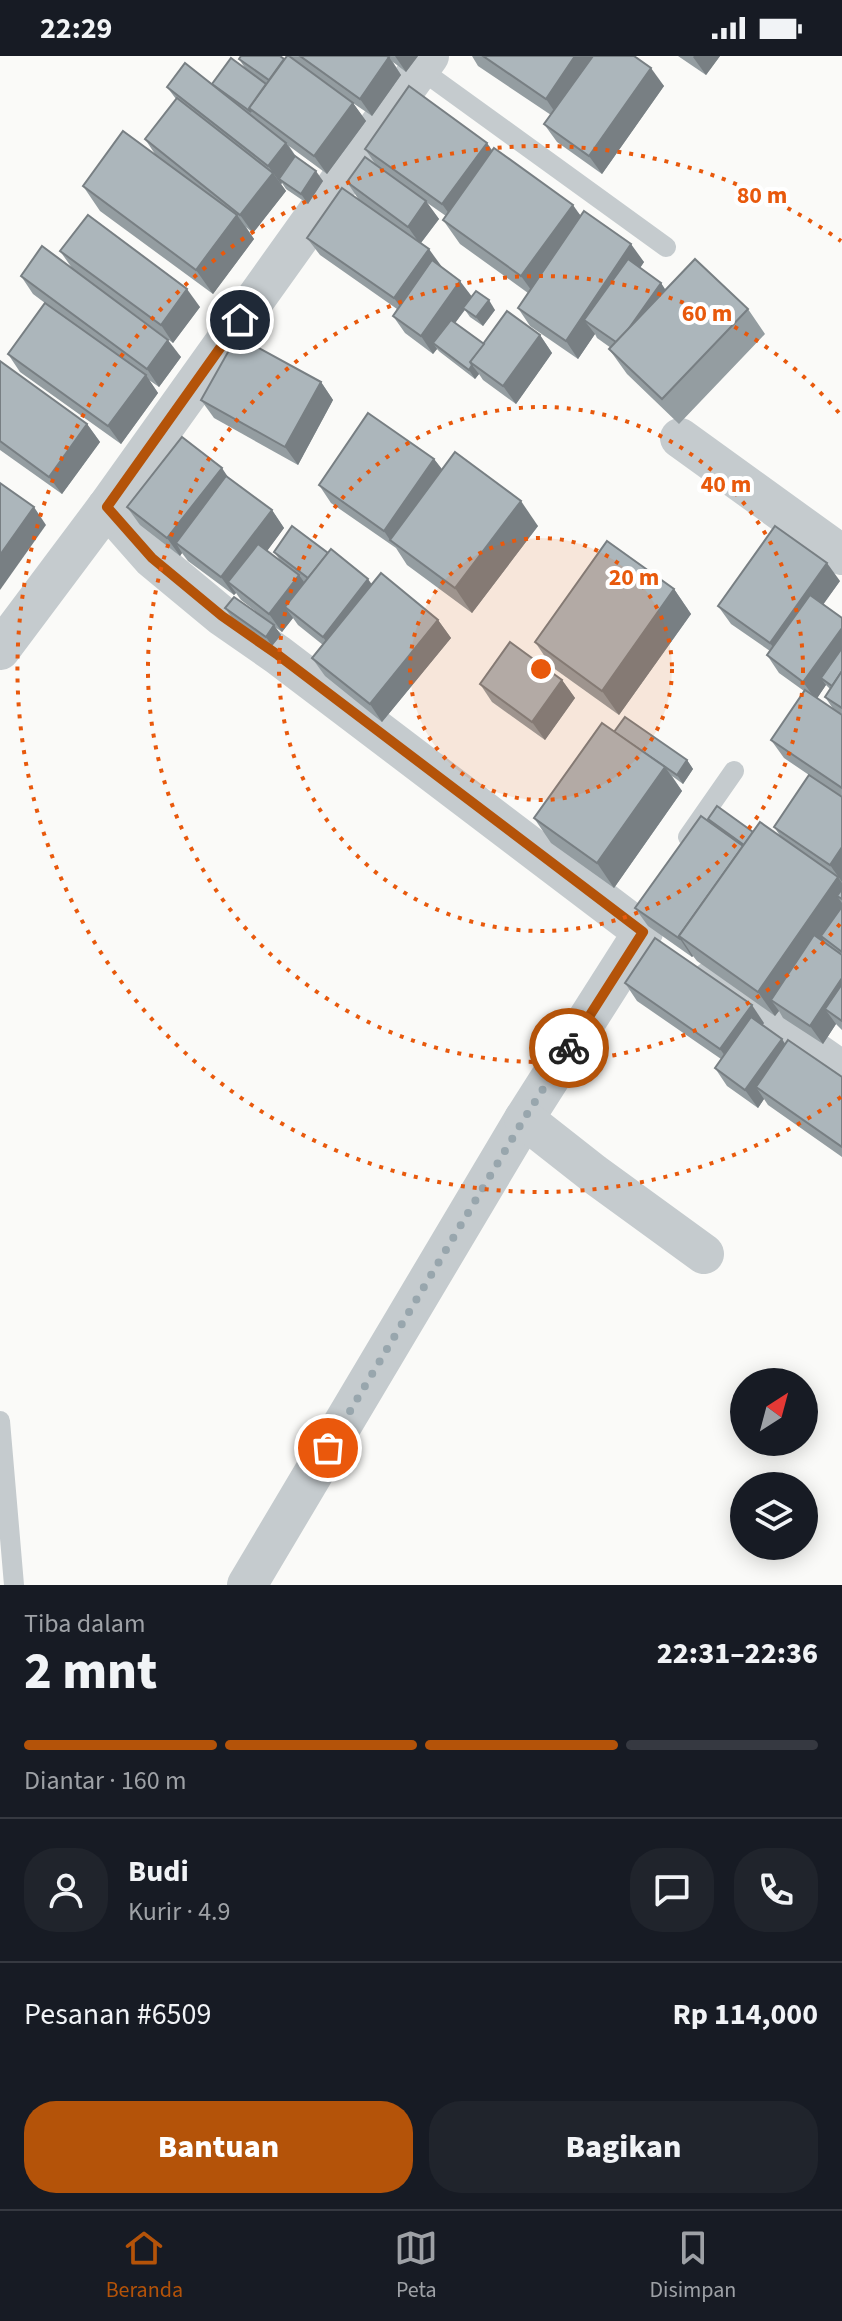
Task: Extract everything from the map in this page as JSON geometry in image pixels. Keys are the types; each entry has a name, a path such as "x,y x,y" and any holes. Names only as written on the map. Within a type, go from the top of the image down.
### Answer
{"street":[{"path":"0,650 107,507 424,62"},
{"path":"680,438 842,555"},
{"path":"107,507 152,558 222,616 842,1071"},
{"path":"247,1585 524,1119 652,934"},
{"path":"524,1119 704,1254"}],"lane":[{"path":"424,62 666,247"},
{"path":"673,859 734,771"},
{"path":"0,1421 14,1585"}],"building":[{"path":"241,56 280,56 284,59 269,80 239,59"},
{"path":"287,56 353,103 314,156 249,108"},
{"path":"300,56 387,56 389,57 360,99"},
{"path":"483,56 575,56 546,99"},
{"path":"593,56 634,56 651,68 589,156 544,124"},
{"path":"231,58 266,84 249,108 251,112 212,84"},
{"path":"185,63 286,143 268,166 167,87"},
{"path":"409,86 487,143 442,204 365,149"},
{"path":"177,98 273,173 240,215 145,139"},
{"path":"123,131 237,215 196,270 83,186"},
{"path":"494,148 573,205 521,276 443,220"},
{"path":"295,156 316,171 301,194 279,179"},
{"path":"365,157 426,201 408,227 347,182"},
{"path":"342,188 429,249 394,298 307,238"},
{"path":"584,211 631,244 566,341 518,308"},
{"path":"88,215 187,289 161,325 60,251"},
{"path":"42,246 168,340 147,369 21,276"},
{"path":"628,259 661,283 616,342 584,320"},
{"path":"695,259 748,309 662,399 609,349"},
{"path":"432,260 460,281 421,336 393,316"},
{"path":"476,291 489,300 476,317 463,308"},
{"path":"45,303 146,375 108,426 8,354"},
{"path":"507,311 540,335 503,386 470,362"},
{"path":"451,320 484,344 470,362 469,370 433,343"},
{"path":"237,336 321,382 285,447 201,400"},
{"path":"0,361 87,424 49,477 0,441"},
{"path":"368,413 434,459 384,531 319,485"},
{"path":"182,437 222,468 167,538 127,507"},
{"path":"455,452 521,501 455,588 390,540"},
{"path":"226,476 272,510 221,577 176,543"},
{"path":"0,483 34,507 0,555"},
{"path":"292,526 328,553 308,578 274,552"},
{"path":"775,526 827,563 770,643 718,606"},
{"path":"607,541 674,589 602,691 535,642"},
{"path":"258,544 299,575 269,614 228,582"},
{"path":"331,549 368,579 323,637 285,607"},
{"path":"381,573 438,620 370,704 312,658"},
{"path":"810,595 842,618 842,628 803,682 767,655"},
{"path":"234,597 274,625 266,637 225,608"},
{"path":"510,642 562,680 532,722 480,684"},
{"path":"842,648 842,671 832,686 821,678"},
{"path":"842,671 842,708 825,697"},
{"path":"805,690 842,715 842,788 771,740"},
{"path":"625,717 687,760 677,775 614,732"},
{"path":"602,723 665,767 597,863 534,818"},
{"path":"809,775 842,797 842,847 830,865 774,827"},
{"path":"717,806 753,832 744,845 708,819"},
{"path":"701,816 743,846 679,936 680,939 635,908"},
{"path":"760,822 838,877 758,992 679,936"},
{"path":"842,908 842,952 821,936"},
{"path":"814,935 842,955 842,978 810,1026 771,1000"},
{"path":"655,938 752,1005 720,1049 625,983"},
{"path":"842,984 842,1021 825,1009"},
{"path":"751,1017 782,1039 745,1090 715,1068"},
{"path":"788,1040 842,1077 842,1147 756,1087"}],"way so far":[{"path":"328,1448 569,1048"}],"route":[{"path":"240,320 107,507 152,558 222,616 278,655 643,932 569,1048"}]}
